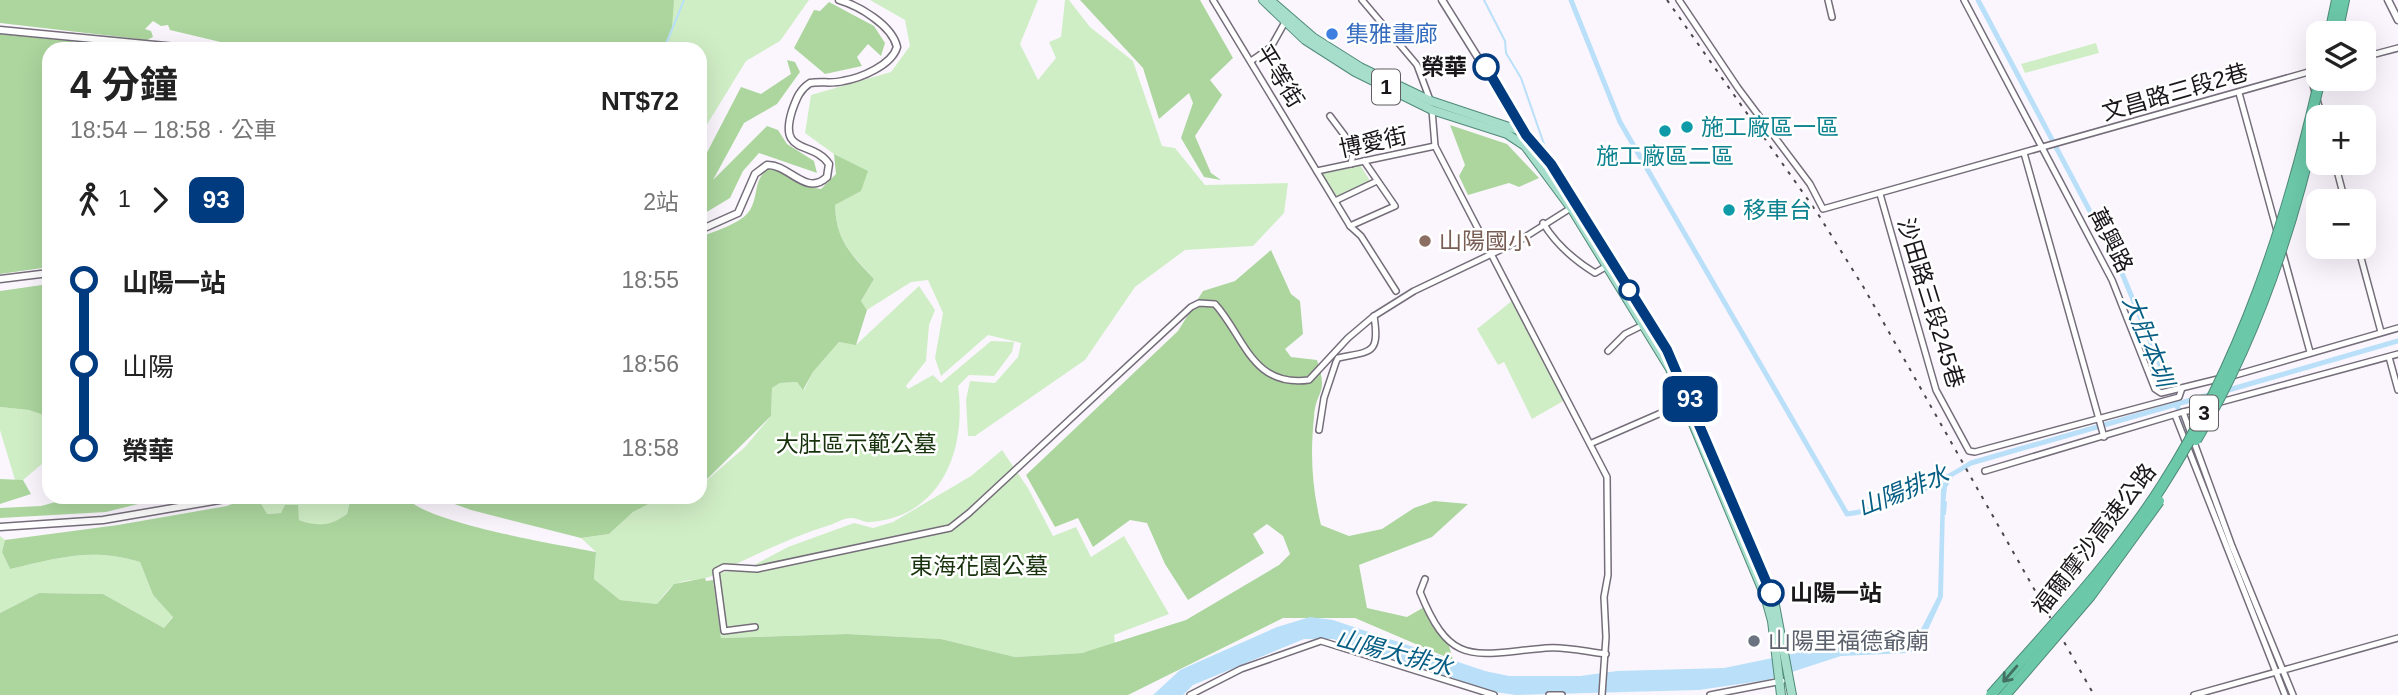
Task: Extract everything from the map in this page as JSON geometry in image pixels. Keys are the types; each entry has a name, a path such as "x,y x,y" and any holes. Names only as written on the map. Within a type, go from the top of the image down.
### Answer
{"highway":[{"path":"2333,21 2337,0"},
{"path":"2340,21 2344,0"},
{"name":"福爾摩沙高速公路","path":"1991,695 2123,540 2161,487 2193,433 2231,359 2259,292 2284,219 2317,91"},
{"name":"福爾摩沙高速公路","path":"2005,695 2090,596 2134,538 2209,419 2260,309 2289,229 2323,91"}],"main road":[{"name":"1","path":"1263,0 1306,40 1348,64 1431,105 1507,134 1525,146 1574,206 1628,294 1688,402"},
{"name":"1","path":"1270,0 1348,64"},
{"name":"1","path":"1431,105 1526,135 1551,164 1607,267 1667,350 1765,596 1792,695"},
{"name":"1","path":"1780,657 1777,679 1781,695"}],"street":[{"path":"707,227 738,213 755,174 767,165 779,166 806,184 814,184 827,177 829,164 824,157 796,144 789,135 788,125 797,98 810,83 844,81 873,69 886,62 897,47 891,33 852,4 839,0"},
{"name":"平等街","path":"1213,0 1350,226 1361,236 1396,291"},
{"path":"1362,0 1417,65 1431,105 1435,146 1592,443 1610,490 1608,575 1604,597 1606,654 1602,695"},
{"path":"1442,0 1526,135 1525,146"},
{"name":"沙田路三段245巷","path":"1679,0 1738,88 1810,184 1823,209 2042,148"},
{"path":"1828,0 1832,17"},
{"name":"萬興路","path":"1964,0 2112,280 2155,389 2161,393 2182,388 2398,327"},
{"path":"2388,0 2398,20"},
{"path":"1251,61 1271,47 1285,22"},
{"path":"0,30 131,42"},
{"path":"2376,54 2398,48"},
{"name":"文昌路三段2巷","path":"2042,148 2306,72"},
{"path":"2239,93 2310,352"},
{"path":"1330,116 1354,148 1351,164"},
{"name":"博愛街","path":"1317,171 1435,146"},
{"path":"2024,153 2104,437"},
{"path":"1350,226 1395,206 1364,161"},
{"path":"1335,201 1377,181"},
{"name":"沙田路三段245巷","path":"1880,194 1936,390 1969,451 1975,452 2179,397 2182,388"},
{"path":"755,627 724,631 716,571 724,567 757,569 950,528 1191,307 1199,303 1215,304 1251,360 1264,370 1293,381 1308,380 1348,338 1374,316 1413,291 1519,241 1543,223 1574,206"},
{"path":"1543,223 1552,240 1586,267 1595,273 1607,267"},
{"path":"2361,259 2381,332"},
{"path":"0,279 42,274"},
{"path":"1319,430 1324,398 1336,362 1338,358 1363,354 1373,349 1377,340 1374,316"},
{"path":"1608,351 1625,334 1643,325"},
{"path":"1984,471 2183,412 2398,354"},
{"path":"2389,357 2398,390"},
{"path":"1592,443 1688,402"},
{"path":"2183,412 2232,547 2293,695"},
{"path":"2175,415 2285,695"},
{"path":"0,527 103,520 196,504"},
{"path":"1425,579 1420,592 1437,631 1465,651 1505,653 1550,648 1606,654"},
{"path":"2194,695 2398,638"},
{"path":"1190,695 1241,669 1321,640 1494,695"},
{"path":"1710,695 1788,676"},
{"path":"1549,695 1562,695"}],"green space":[{"path":"0,0 674,0 672,27 666,42 221,42 170,30 168,25 161,26 153,21 145,29 151,31 153,37 147,40 0,23"},
{"path":"674,0 809,0 780,41 746,61 707,125 707,42 666,42"},
{"path":"870,0 1038,0 1020,44 1038,80 1056,58 1049,42 1061,37 1065,0 1069,0 1090,27 1133,61 1162,146 1175,148 1205,185 1288,183 1284,213 1253,246 1185,250 1135,287 1085,360 975,436 968,436 966,400 970,381 995,383 1018,357 1021,343 988,335 941,376 935,358 943,313 928,280 911,282 867,310 861,301 874,279 846,246 838,228 835,205 860,191 867,171 834,154 805,133 811,95 891,72 910,46 905,20"},
{"path":"1080,0 1200,0 1233,58 1210,80 1222,95 1195,136 1211,173 1221,180 1204,177 1181,138 1193,103 1189,93 1159,119 1143,68"},
{"path":"829,2 874,26 885,43 881,56 868,44 857,57 862,66 825,74 794,48 814,10 820,11"},
{"path":"0,34 80,42 42,42 42,268 0,274"},
{"path":"2096,43 2099,53 2025,73 2021,64"},
{"path":"787,60 795,62 800,72 777,104 744,123 713,180 767,126 778,130 787,144 814,161 817,173 759,153 743,171 730,198 707,212 707,153 741,87 761,94 791,74"},
{"path":"1450,125 1507,144 1539,178 1519,187 1509,183 1468,195 1459,176 1465,165"},
{"path":"834,154 868,171 861,191 835,205 838,228 846,246 874,279 861,301 867,310 856,345 839,342 813,372 803,390 797,382 780,383 772,388 771,416 707,479 707,234 727,227 746,215 753,204 760,178 768,169 821,189 836,174"},
{"path":"1359,163 1370,181 1337,198 1320,171"},
{"path":"1271,250 1291,294 1300,301 1303,334 1285,349 1291,357 1317,360 1322,380 1315,408 1312,458 1321,525 1349,536 1382,529 1414,508 1434,501 1468,504 1432,537 1359,565 1367,608 1407,617 1426,606 1446,635 1453,660 1355,618 1283,618 1128,695 0,695 0,613 39,593 103,594 164,628 173,617 153,595 140,562 106,555 90,555 59,558 10,569 2,552 5,540 118,525 232,504 261,504 267,514 281,513 285,505 298,505 299,520 318,524 330,523 347,514 349,504 414,504 438,516 495,532 596,552 594,579 620,600 657,604 674,584 705,578 706,581 713,580 721,638 847,634 941,639 1015,657 1082,653 1186,620 1279,565 1290,554 1283,536 1267,524 1253,534 1264,553 1188,600 1165,564 1147,523 1130,520 1093,547 1078,518 1055,527 1026,475 1178,331 1203,291 1235,281"},
{"path":"42,285 42,415 29,410 0,407 0,291"},
{"name":"大肚區示範公墓","path":"919,286 935,310 929,325 926,361 906,386 908,389 933,375 941,383 991,341 1014,342 1012,352 994,376 969,375 958,386 960,410 953,455 945,475 932,493 916,507 895,517 871,522 845,519 785,542 712,576 675,584 657,604 620,600 594,579 596,552 581,538 609,534 633,512 648,504 707,504 707,480 745,447 771,416 772,388 780,383 797,382 804,390 813,372 839,342 857,344"},
{"path":"1513,300 1565,400 1532,419 1504,362 1498,365 1477,329"},
{"path":"0,407 29,410 42,415 42,464 23,480 15,480 0,430"},
{"name":"東海花園公墓","path":"1002,450 1028,488 1053,536 1076,527 1091,557 1124,536 1169,614 1114,635 1115,644 1082,653 1015,657 941,639 847,634 721,638 713,578 717,574 754,565 788,547 854,523 873,528 893,522 971,476"},
{"path":"0,479 23,480 31,494 0,504"},
{"path":"138,504 106,512 0,518 0,508"},
{"path":"261,504 349,504 347,514 330,523 313,524 299,520 297,505 281,513 266,514"},
{"path":"454,504 648,504 633,512 609,534 581,538"},
{"path":"0,536 5,540 2,552 10,569 59,558 90,555 106,555 140,562 153,595 173,616 164,628 103,594 39,593 0,613"}],"water":[{"path":"1953,478 1947,487 1945,505 1943,597 1921,645 1907,653 1841,656 1767,680 1699,690 1516,695 1488,691 1333,639 1304,639 1193,685 1183,695 1153,695 1180,670 1277,627 1310,617 1333,620 1485,671 1509,676 1580,676 1617,671 1724,668 1835,645 1915,641 1938,596 1941,490 1944,481"}],"waterway":[{"path":"667,42 684,0"},
{"path":"1484,0 1505,41 1506,53 1521,78 1545,147"},
{"name":"山陽排水","path":"1571,0 1620,122 1847,514 1879,507 1911,495 1971,463 2212,394"},
{"name":"大肚本圳","path":"1978,0 2119,266 2182,418 2209,494"},
{"name":"山陽排水","path":"2225,391 2398,341"},
{"name":"山陽大排水","path":"1945,514 1946,502"},
{"name":"大肚本圳","path":"2260,624 2285,682"}],"railway":[{"path":"1667,0 1818,214 1864,288 2094,695"}],"bus line":[{"name":"93","path":"1486,67 1526,135 1551,164 1667,350 1771,593"}],"place":[{"name":"集雅畫廊","path":"1332,34"},
{"name":"榮華","path":"1486,67"},
{"name":"施工廠區一區","path":"1687,127"},
{"name":"施工廠區二區","path":"1665,131"},
{"name":"移車台","path":"1729,210"},
{"name":"山陽國小","path":"1425,241"},
{"name":"山陽一站","path":"1771,593"},
{"name":"山陽里福德爺廟","path":"1754,641"}]}
